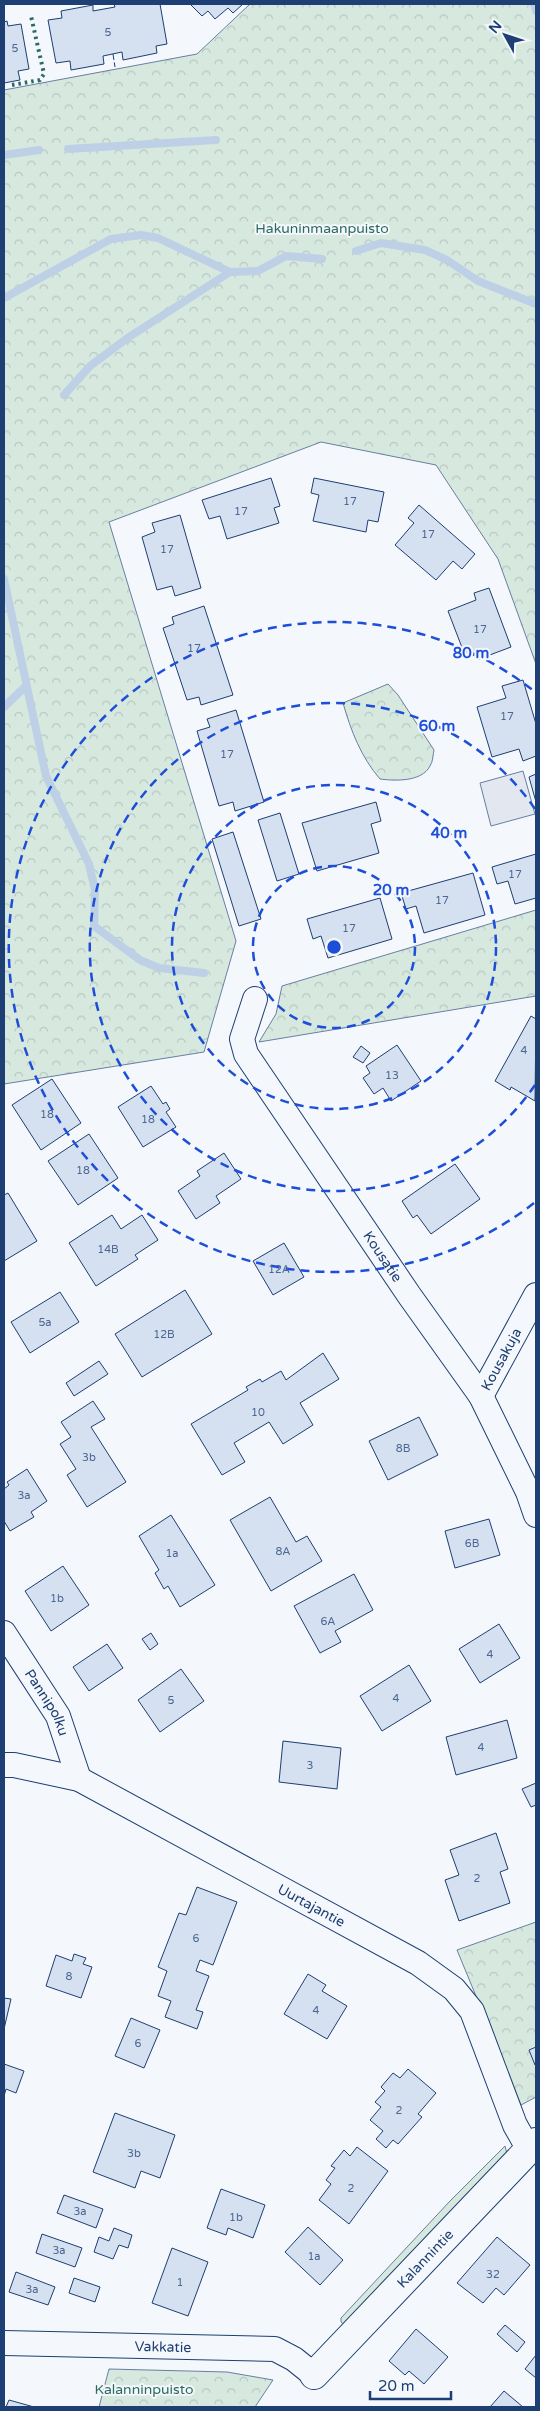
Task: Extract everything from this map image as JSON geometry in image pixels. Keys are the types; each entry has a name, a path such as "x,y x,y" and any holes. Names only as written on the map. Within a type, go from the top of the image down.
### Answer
{"street":[{"name":"Kousatie","path":"255,999 242,1039 246,1054 409,1295 481,1396 528,1492 536,1515"},
{"name":"Kousakuja","path":"481,1396 536,1295"},
{"name":"Pannipolku","path":"4,1633 58,1716 79,1779"},
{"name":"Uurtajantie","path":"4,1765 14,1765 79,1779 418,1964 454,1989 472,2011 514,2124 532,2145"},
{"name":"Kalannintie","path":"314,2375 532,2145"},
{"name":"Vakkatie","path":"4,2343 275,2349 294,2359 314,2375"}],"green space":[{"name":"Hakuninmaanpuisto","path":"250,4 536,4 536,664 498,559 436,465 321,442 109,522 236,941 204,1052 4,1084 4,90 197,54"},
{"path":"388,684 398,695 434,750 430,766 415,778 400,780 380,779 367,762 349,724 343,703"},
{"path":"536,910 536,996 259,1042 276,1014 282,986"},
{"path":"536,1922 536,2097 521,2105 457,1950"},
{"path":"505,2146 507,2154 347,2327 341,2322 341,2318 450,2201"},
{"name":"Kalanninpuisto","path":"109,2369 227,2372 273,2380 255,2407 99,2407"}],"shaded area":[{"path":"523,771 535,814 491,826 480,783"}],"building":[{"path":"114,4 160,4 167,44 156,46 157,53 123,60 122,52 103,56 104,64 71,70 70,61 56,63 48,20 62,18 61,11 93,5 93,11 115,7"},
{"path":"190,4 243,4 233,13 228,8 215,19 208,11 202,16"},
{"path":"7,21 8,26 21,24 29,69 18,71 20,80 4,83 4,22"},
{"path":"271,478 280,506 274,508 279,523 227,539 220,516 209,519 202,500"},
{"path":"314,478 384,492 378,522 368,520 366,532 313,521 319,495 311,493"},
{"path":"419,505 475,554 462,569 453,561 436,580 395,545 414,523 408,518"},
{"path":"180,515 201,588 175,596 172,586 157,590 142,537 155,532 152,523"},
{"path":"489,588 511,647 479,659 477,654 466,658 448,611 476,600 474,593"},
{"path":"204,606 233,695 201,705 199,697 187,700 163,628 174,624 172,617"},
{"path":"523,680 536,724 536,756 523,761 519,749 492,757 477,707 506,698 502,686"},
{"path":"236,710 264,802 235,811 233,802 219,806 197,731 210,727 207,719"},
{"path":"536,774 536,802 529,777"},
{"path":"376,802 381,821 371,824 379,853 317,871 302,823"},
{"path":"280,813 299,874 277,881 258,820"},
{"path":"233,832 261,919 239,926 212,839"},
{"path":"536,854 536,898 515,904 508,881 497,884 492,867"},
{"path":"473,873 485,915 424,933 416,906 406,909 401,893"},
{"path":"380,898 392,939 328,958 321,936 313,939 307,919"},
{"path":"531,1016 536,1019 535,1101 511,1087 510,1090 495,1081"},
{"path":"397,1045 421,1081 391,1101 383,1088 374,1094 363,1078 370,1073 366,1066"},
{"path":"361,1046 370,1053 363,1063 353,1057"},
{"path":"52,1079 81,1123 41,1150 12,1105"},
{"path":"151,1086 163,1104 166,1102 170,1109 166,1112 176,1127 143,1147 118,1107"},
{"path":"89,1134 118,1178 78,1205 48,1161"},
{"path":"224,1153 241,1179 216,1196 220,1203 196,1219 178,1191 200,1176 197,1171"},
{"path":"455,1164 480,1199 431,1234 417,1215 413,1218 402,1201"},
{"path":"8,1193 37,1241 4,1261 4,1195"},
{"path":"112,1215 121,1229 142,1215 158,1240 135,1255 138,1259 96,1286 69,1243"},
{"path":"284,1243 304,1277 273,1295 253,1261"},
{"path":"185,1290 212,1334 142,1377 115,1334"},
{"path":"60,1292 79,1322 30,1353 11,1322"},
{"path":"323,1353 339,1379 300,1403 313,1425 283,1444 269,1422 234,1443 245,1462 222,1475 191,1424 248,1390 246,1387 260,1379 262,1382 281,1371 286,1380"},
{"path":"99,1361 108,1374 74,1396 66,1383"},
{"path":"93,1401 105,1419 91,1427 126,1482 87,1507 67,1475 76,1469 60,1444 71,1437 61,1422"},
{"path":"419,1417 438,1455 388,1480 369,1441"},
{"path":"27,1469 47,1501 31,1512 34,1517 10,1531 4,1521 4,1489 9,1485 7,1482"},
{"path":"270,1497 296,1542 307,1536 322,1561 271,1591 230,1520"},
{"path":"171,1515 215,1585 180,1607 168,1586 164,1589 155,1573 159,1570 139,1536"},
{"path":"489,1519 500,1555 455,1568 445,1531"},
{"path":"63,1566 89,1605 51,1631 25,1591"},
{"path":"354,1574 373,1610 335,1631 341,1642 320,1653 294,1606"},
{"path":"499,1624 520,1658 480,1683 459,1649"},
{"path":"151,1633 158,1644 150,1650 142,1639"},
{"path":"107,1644 123,1668 89,1691 73,1667"},
{"path":"409,1665 431,1701 382,1731 360,1696"},
{"path":"181,1669 204,1701 160,1732 138,1700"},
{"path":"507,1720 517,1758 456,1775 446,1737"},
{"path":"283,1741 341,1748 337,1789 279,1782"},
{"path":"536,1783 536,1805 531,1807 522,1789"},
{"path":"496,1833 508,1869 500,1872 510,1903 459,1921 445,1880 459,1875 450,1850"},
{"path":"197,1887 237,1902 213,1965 200,1960 196,1971 209,1976 196,2010 203,2012 197,2029 165,2017 171,2001 158,1996 167,1971 158,1967 179,1913 186,1915"},
{"path":"74,1954 86,1958 83,1964 92,1967 81,1998 46,1986 56,1955 72,1961"},
{"path":"308,1974 326,1985 322,1991 347,2006 327,2039 284,2014"},
{"path":"4,1998 11,1999 4,2029"},
{"path":"131,2018 160,2030 144,2068 115,2056"},
{"path":"536,2047 536,2065 535,2065 529,2050"},
{"path":"4,2064 24,2071 16,2093 6,2089 4,2096"},
{"path":"408,2069 436,2093 418,2114 422,2117 398,2144 393,2140 386,2148 376,2139 383,2131 370,2120 381,2107 375,2102 385,2091 381,2087 393,2073 400,2078"},
{"path":"115,2113 175,2135 160,2178 141,2171 135,2188 93,2172"},
{"path":"357,2147 388,2171 349,2224 319,2200 331,2184 326,2180 335,2168 331,2166 344,2150 350,2156"},
{"path":"221,2189 265,2205 253,2238 228,2228 226,2235 207,2228"},
{"path":"64,2195 103,2209 96,2228 57,2213"},
{"path":"308,2227 343,2260 320,2285 285,2252"},
{"path":"114,2228 132,2235 128,2248 119,2245 113,2259 94,2252 99,2237 109,2241"},
{"path":"42,2234 82,2248 75,2267 36,2253"},
{"path":"497,2237 530,2265 504,2295 496,2288 483,2303 457,2283"},
{"path":"172,2248 208,2262 188,2316 152,2303"},
{"path":"16,2272 55,2287 48,2305 9,2292"},
{"path":"74,2278 100,2287 95,2302 69,2293"},
{"path":"505,2325 525,2342 517,2352 497,2334"},
{"path":"416,2329 448,2357 424,2384 409,2371 405,2375 389,2361"},
{"path":"536,2355 536,2378 525,2369"},
{"path":"504,2391 523,2407 490,2407"},
{"path":"9,2400 34,2407 6,2407"}],"waterway":[{"path":"534,4 536,11"},
{"path":"68,149 216,140"},
{"path":"4,155 39,150"},
{"path":"4,298 111,239 141,235 158,238 230,272 258,271 286,256 322,259"},
{"path":"356,251 381,243 425,250 447,260 478,281 536,304"},
{"path":"64,395 90,366 129,337 230,272"},
{"path":"4,579 46,776 89,864 95,890 94,926 140,960 159,968 204,973"},
{"path":"4,707 26,686"}],"hedge":[{"path":"12,85 40,80 44,74 31,16"}],"fence":[{"path":"113,54 115,67"}]}
